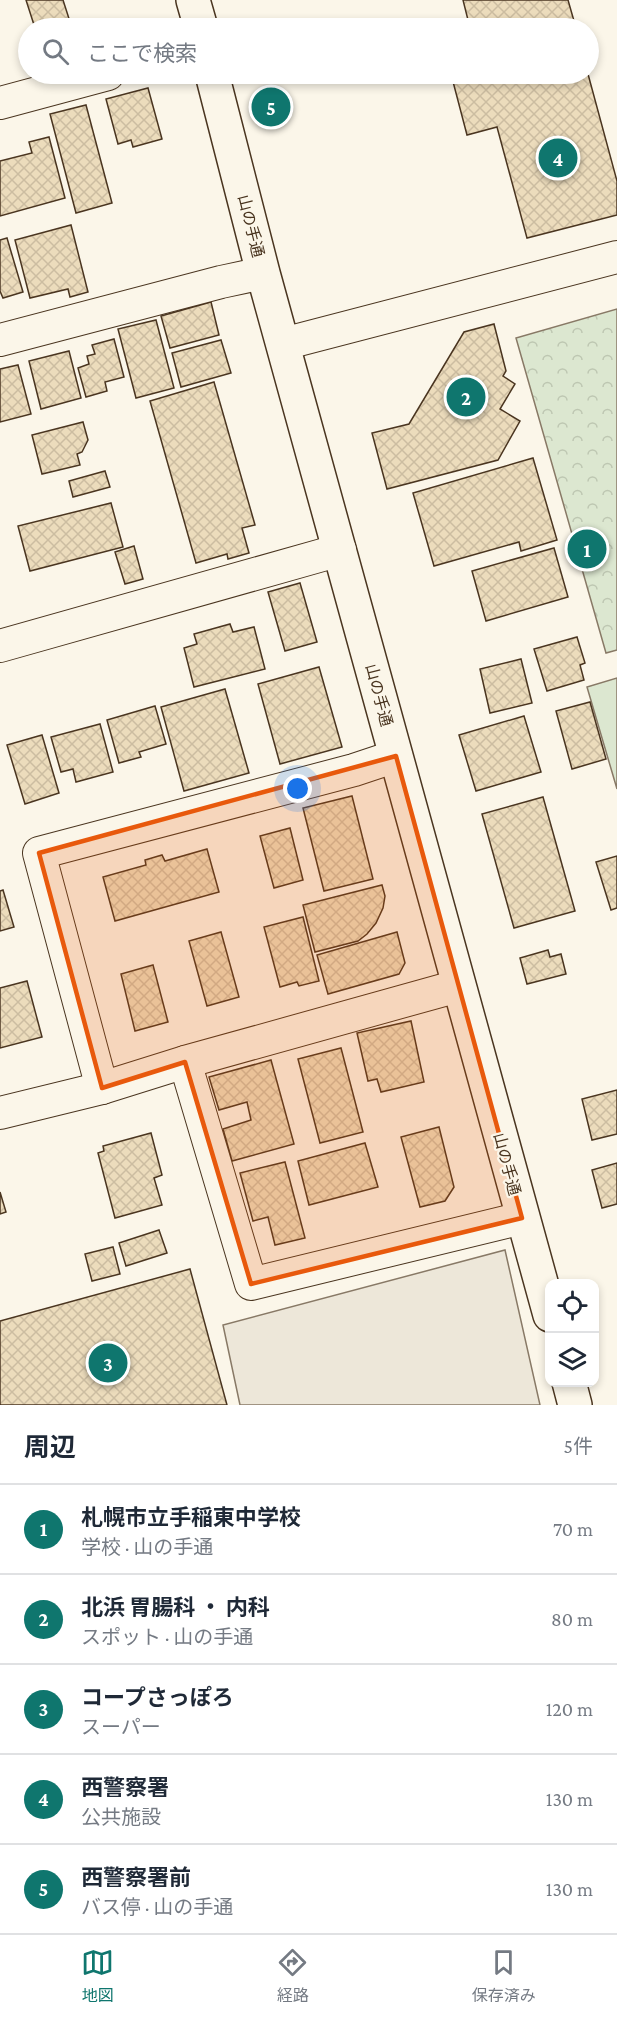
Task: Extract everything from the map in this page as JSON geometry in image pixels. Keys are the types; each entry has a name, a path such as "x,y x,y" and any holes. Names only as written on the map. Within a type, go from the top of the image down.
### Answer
{"main road":[{"path":"193,0 198,18"},
{"name":"山の手通","path":"215,84 263,273 545,1301"},
{"path":"570,1387 575,1405"}],"street":[{"path":"0,103 71,84"},
{"path":"283,344 617,257"},
{"path":"0,340 263,273"},
{"path":"0,646 339,550"},
{"path":"102,1088 39,853 354,770 396,756"},
{"path":"0,1113 102,1088 185,1062 458,986"},
{"path":"185,1062 251,1284 522,1218"}],"highlighted area":[{"path":"396,756 522,1218 251,1284 185,1062 102,1088 39,853"}],"green space":[{"path":"617,309 617,650 606,653 516,338"},
{"path":"617,678 617,789 587,687"}],"shaded area":[{"path":"505,1250 540,1405 240,1405 223,1325"}],"building":[{"path":"26,0 63,0 69,18 32,18"},
{"path":"463,0 568,0 573,18 468,18"},
{"path":"454,84 591,84 617,181 617,215 527,238 497,127 467,135"},
{"path":"148,88 162,139 133,147 131,140 118,144 106,99"},
{"path":"86,105 112,203 76,213 50,114"},
{"path":"49,137 65,198 0,216 0,161 32,153 29,142"},
{"path":"71,225 88,292 70,297 68,289 30,298 15,240"},
{"path":"7,238 23,292 3,298 0,291 0,240"},
{"path":"211,302 219,335 170,348 161,316"},
{"path":"156,320 174,388 136,398 118,329"},
{"path":"494,324 506,371 503,376 515,384 500,409 520,421 498,460 387,489 372,433 409,424 464,332"},
{"path":"114,339 124,377 105,382 107,391 86,397 78,368 89,364 87,356 95,354 92,345"},
{"path":"221,340 231,373 181,387 172,353"},
{"path":"69,351 81,398 41,409 29,361"},
{"path":"18,365 31,414 0,422 0,369"},
{"path":"214,382 255,525 242,528 249,553 228,559 227,554 196,563 150,401"},
{"path":"83,422 88,440 82,452 77,454 80,465 42,474 32,435"},
{"path":"533,458 557,540 521,551 519,542 434,566 413,493"},
{"path":"105,471 110,487 73,497 69,481"},
{"path":"111,503 123,547 30,571 18,526"},
{"path":"134,546 143,579 125,584 115,552"},
{"path":"554,548 568,597 486,621 472,571"},
{"path":"300,583 317,642 285,651 268,592"},
{"path":"230,624 233,632 254,627 265,669 194,687 184,648 197,644 194,634"},
{"path":"577,637 585,663 580,665 584,680 547,691 534,649"},
{"path":"521,659 532,703 490,713 480,669"},
{"path":"319,667 342,747 280,764 258,684"},
{"path":"225,689 249,773 184,791 161,707"},
{"path":"590,702 606,759 572,769 556,711"},
{"path":"155,706 166,744 139,752 141,757 119,763 107,720"},
{"path":"524,716 541,772 476,791 459,735"},
{"path":"100,724 113,772 76,782 73,769 61,772 51,737"},
{"path":"42,735 59,793 25,804 7,745"},
{"path":"352,796 373,879 324,891 303,808"},
{"path":"543,797 575,911 514,928 482,814"},
{"path":"290,828 303,880 274,888 260,836"},
{"path":"207,849 219,892 115,921 103,877 146,865 145,860 162,855 165,861"},
{"path":"617,856 617,908 611,910 596,862"},
{"path":"382,885 385,896 383,908 376,923 367,934 358,941 315,952 303,905"},
{"path":"3,890 14,927 0,931 0,891"},
{"path":"303,917 319,981 299,986 297,982 280,987 264,927"},
{"path":"221,932 239,997 207,1006 189,941"},
{"path":"397,932 405,963 399,974 328,994 317,955"},
{"path":"548,950 550,957 561,954 566,974 527,984 520,958"},
{"path":"153,965 168,1022 135,1031 121,974"},
{"path":"27,981 42,1037 0,1048 0,988"},
{"path":"411,1021 424,1082 381,1092 377,1079 368,1081 357,1033"},
{"path":"341,1048 363,1132 320,1143 298,1059"},
{"path":"271,1060 294,1144 232,1161 223,1129 251,1120 247,1102 219,1110 209,1077"},
{"path":"617,1090 617,1134 592,1140 582,1099"},
{"path":"439,1127 454,1187 445,1201 420,1207 401,1137"},
{"path":"151,1133 162,1175 154,1178 162,1205 115,1218 98,1153 104,1151 103,1146"},
{"path":"365,1143 378,1187 309,1205 298,1161"},
{"path":"285,1162 305,1238 275,1245 268,1217 253,1221 240,1173"},
{"path":"617,1163 617,1204 602,1208 592,1170"},
{"path":"0,1192 6,1212 0,1214"},
{"path":"159,1230 167,1253 126,1266 119,1243"},
{"path":"113,1247 120,1274 92,1281 85,1254"},
{"path":"190,1269 227,1405 0,1405 0,1321"}],"place":[{"name":"西警察署前","path":"271,107"},
{"name":"西警察署","path":"558,158"},
{"name":"北浜 胃腸科 ・ 内科","path":"466,397"},
{"name":"札幌市立手稲東中学校","path":"587,549"},
{"name":"コープさっぽろ","path":"108,1363"}]}
